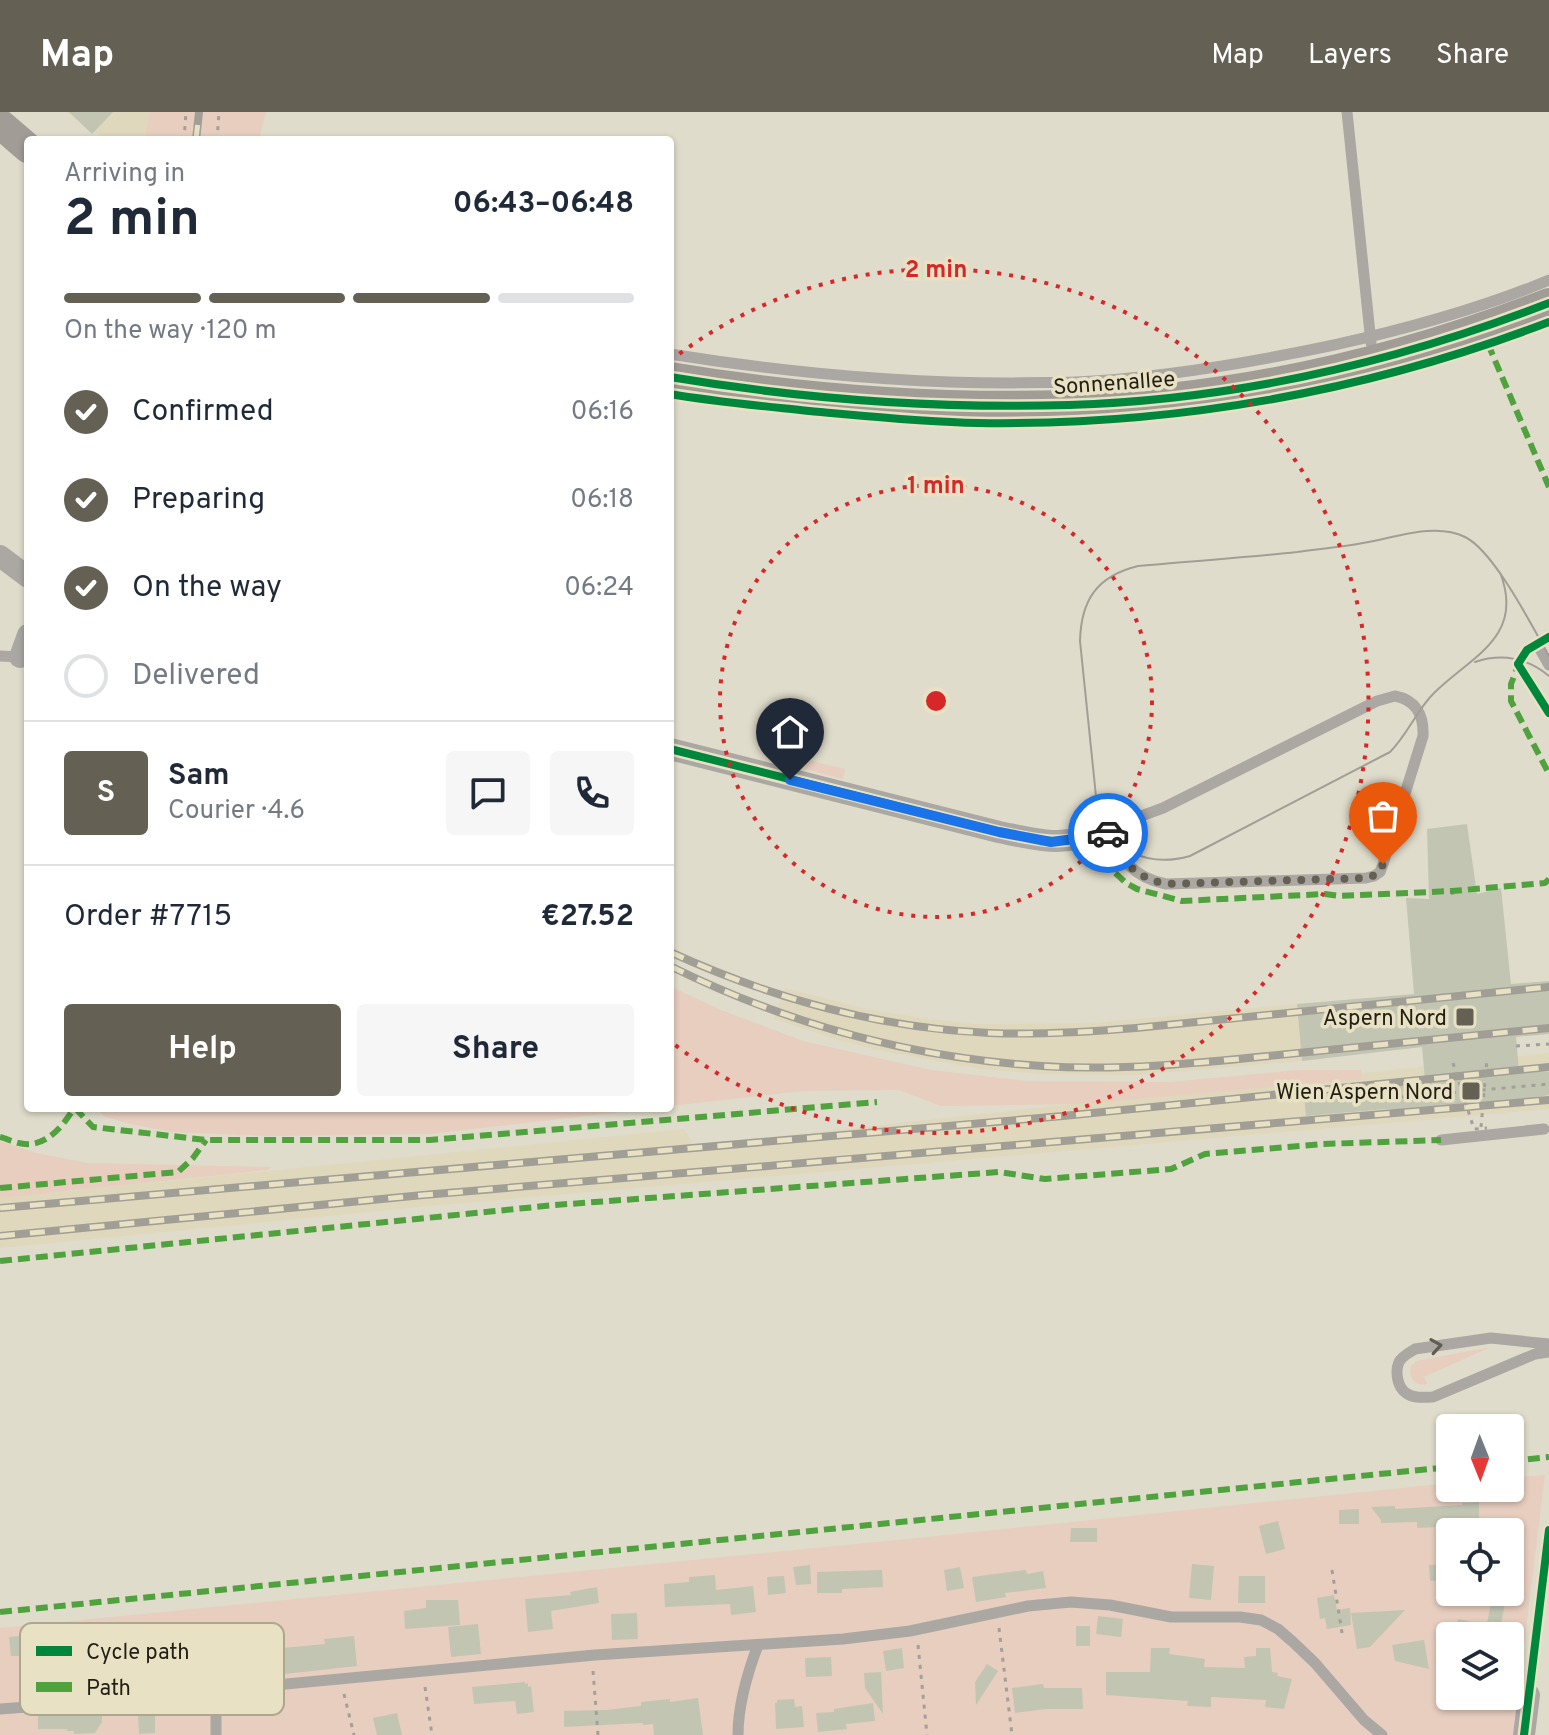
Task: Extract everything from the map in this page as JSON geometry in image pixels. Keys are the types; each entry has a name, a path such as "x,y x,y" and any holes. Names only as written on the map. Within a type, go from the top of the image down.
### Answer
{"street":[{"path":"0,124 24,145"},
{"name":"Sonnenallee","path":"674,378 746,390 880,402 1072,405 1216,391 1313,374 1372,348 1480,328 1549,303"},
{"path":"0,556 24,574"},
{"path":"10,656 24,640"},
{"path":"674,750 984,829 1051,842 1089,837 1106,829"},
{"path":"1524,1735 1529,1695"}],"lane":[{"path":"1347,112 1372,348"},
{"path":"674,355 751,367 948,383 1075,382 1193,372 1272,358 1372,348 1413,326 1549,280"},
{"path":"1537,644 1549,665"},
{"path":"1402,697 1416,707 1421,716 1423,736 1393,837 1380,872 1374,876 1166,884 1153,881 1129,867 1106,829 1163,808 1386,698 1402,697"},
{"path":"1441,1140 1547,1130"},
{"path":"1549,1344 1491,1338 1415,1349 1404,1355 1397,1375 1400,1386 1407,1394 1433,1397 1535,1354 1549,1352"},
{"path":"1529,1695 1549,1530"},
{"path":"284,1684 591,1655 843,1639 1071,1602 1110,1605 1171,1617 1261,1620 1293,1642 1364,1720 1382,1735"},
{"path":"738,1735 740,1707 758,1645"},
{"path":"0,1709 20,1707"}],"path":[{"path":"184,136 186,112"},
{"path":"217,136 219,112"},
{"path":"1516,1046 1549,1044"},
{"path":"1480,1128 1487,1059"},
{"path":"1453,1063 1474,1129 1487,1128"},
{"path":"1392,1098 1549,1084"},
{"path":"1332,1570 1342,1633"},
{"path":"997,1612 1012,1735"},
{"path":"916,1629 927,1735"},
{"path":"591,1655 598,1735"},
{"path":"423,1671 432,1735"},
{"path":"341,1679 354,1735"}],"shaded area":[{"path":"66,112 150,112 145,136 100,136"},
{"path":"150,112 266,112 260,136 145,136"},
{"path":"807,760 845,769 843,779 805,769"},
{"path":"674,988 721,1010 803,1041 931,1070 1026,1081 1170,1082 1298,1070 1361,1070 1362,1079 1079,1104 941,1106 899,1090 803,1091 674,1106"},
{"path":"785,988 867,1009 975,1024 1093,1023 1297,1004 1302,1061 1137,1075 1041,1074 981,1069 841,1041 774,1019"},
{"path":"1549,1053 1549,1109 440,1205 0,1248 0,1198 684,1129 694,1145"},
{"path":"100,1112 620,1112 430,1134 269,1136 173,1132 105,1117"},
{"path":"0,1141 36,1153 88,1163 272,1167 267,1170 0,1198"},
{"path":"1491,1347 1424,1377 1427,1384 1416,1383 1412,1378 1410,1370 1416,1361"},
{"path":"1545,1475 1524,1646 1524,1622 1436,1622 1436,1710 1516,1710 1513,1735 0,1735 0,1628 20,1626 20,1715 284,1715 284,1623 51,1623 1436,1484 1436,1502 1524,1502 1524,1477"}],"building":[{"path":"69,112 113,112 92,134"},
{"path":"1467,824 1477,894 1501,888 1511,984 1549,981 1549,1034 1516,1037 1519,1071 1549,1072 1549,1095 1483,1107 1386,1109 1306,1116 1304,1097 1384,1089 1425,1080 1422,1047 1302,1061 1297,1004 1414,994 1406,898 1429,899 1427,829"},
{"path":"1479,1502 1479,1518 1436,1518 1436,1527 1417,1528 1417,1522 1381,1523 1371,1507 1395,1506 1395,1509"},
{"path":"1359,1509 1359,1524 1339,1524 1339,1510"},
{"path":"1278,1521 1285,1549 1266,1554 1259,1526"},
{"path":"1071,1528 1097,1528 1097,1542 1070,1542"},
{"path":"1192,1564 1214,1566 1211,1600 1189,1598"},
{"path":"810,1565 811,1584 796,1585 793,1567"},
{"path":"1429,1565 1436,1565 1436,1581 1430,1581"},
{"path":"960,1567 964,1588 947,1591 944,1570"},
{"path":"882,1570 883,1587 817,1593 817,1572"},
{"path":"1026,1570 1027,1574 1043,1571 1046,1588 1005,1593 1006,1597 976,1602 972,1577"},
{"path":"715,1575 716,1590 753,1586 756,1612 731,1615 730,1604 665,1607 664,1584 689,1582 689,1577"},
{"path":"784,1576 786,1593 768,1595 767,1577"},
{"path":"1239,1576 1265,1576 1265,1603 1238,1603"},
{"path":"597,1587 599,1603 551,1611 553,1629 528,1632 525,1599 571,1595 570,1592"},
{"path":"1334,1595 1337,1610 1350,1608 1351,1625 1327,1629 1325,1618 1320,1619 1317,1598"},
{"path":"426,1600 458,1600 460,1625 405,1629 404,1611 426,1608"},
{"path":"1490,1606 1504,1606 1501,1622 1487,1622"},
{"path":"1405,1610 1370,1647 1357,1649 1351,1613"},
{"path":"637,1613 638,1639 612,1640 611,1614"},
{"path":"1098,1616 1123,1619 1121,1637 1096,1634"},
{"path":"478,1624 481,1654 451,1657 448,1627"},
{"path":"1076,1626 1090,1626 1090,1646 1076,1646"},
{"path":"20,1636 20,1656 11,1656 9,1637"},
{"path":"354,1636 357,1666 285,1674 284,1648 325,1644 324,1639"},
{"path":"1424,1640 1429,1669 1395,1661 1392,1645"},
{"path":"902,1648 904,1668 886,1671 883,1651"},
{"path":"1151,1648 1170,1648 1169,1654 1205,1659 1204,1667 1245,1668 1244,1657 1256,1656 1256,1648 1270,1648 1272,1672 1292,1679 1284,1709 1265,1707 1266,1700 1211,1697 1211,1707 1187,1706 1188,1701 1106,1695 1106,1672 1150,1672"},
{"path":"831,1657 832,1676 806,1677 805,1658"},
{"path":"987,1664 998,1671 976,1705 975,1682"},
{"path":"881,1672 883,1714 865,1688 864,1673"},
{"path":"525,1682 528,1687 531,1686 534,1712 517,1714 515,1701 474,1704 472,1687"},
{"path":"1043,1684 1044,1688 1082,1688 1083,1709 1015,1713 1012,1688"},
{"path":"698,1698 703,1735 654,1735 653,1724 643,1723 564,1727 564,1711 606,1710 641,1706 641,1702"},
{"path":"794,1699 795,1707 802,1706 804,1727 776,1729 775,1703 777,1700"},
{"path":"873,1703 875,1721 846,1724 847,1729 818,1732 816,1713"},
{"path":"397,1713 402,1735 377,1735 373,1718"},
{"path":"38,1715 102,1715 102,1722 95,1733 74,1734 74,1731 67,1729 38,1729"},
{"path":"138,1715 155,1715 155,1733 139,1734"}],"tram line":[{"path":"1501,575 1506,597 1505,615 1499,631 1490,644 1434,693 1390,752 1190,856 1159,860 1132,852 1121,845 1103,822 1097,806 1081,626 1094,592 1102,583 1124,570 1138,566 1338,547 1414,532 1453,533 1465,537 1488,557 1512,590 1549,656"},
{"path":"1475,662 1495,658 1514,659 1532,665 1549,676"}],"railway":[{"path":"196,136 199,112"},
{"path":"674,954 786,997 826,1008 907,1025 989,1033 1062,1033 1136,1028 1549,987"},
{"path":"674,968 759,1005 851,1035 945,1055 1042,1066 1101,1068 1189,1063 1549,1028"},
{"path":"0,1208 1063,1116 1549,1067"},
{"path":"0,1236 423,1195 1549,1100"}],"marked path":[{"path":"1488,344 1549,487"},
{"path":"1520,661 1511,684 1511,701 1549,774"},
{"path":"1072,841 1126,883 1182,901 1452,891 1545,883 1549,879"},
{"path":"79,1112 93,1127 206,1140 430,1140 877,1102"},
{"path":"0,1137 22,1144 41,1142 60,1127 71,1112"},
{"path":"0,1188 178,1172 206,1140"},
{"path":"0,1261 555,1205 999,1172 1045,1179 1171,1169 1205,1154 1323,1144 1441,1140"},
{"path":"1524,1460 1549,1457"},
{"path":"0,1612 1436,1468"}],"cycle path":[{"path":"674,378 819,397 919,404 1019,406 1130,402 1253,386 1374,360 1549,303"},
{"path":"674,395 809,411 935,421 1051,422 1124,418 1196,411 1340,386 1480,347 1549,322"},
{"path":"1549,637 1527,650 1518,664 1549,713"},
{"path":"674,750 1028,838 1065,841 1106,829"},
{"path":"1524,1735 1549,1530"}],"way so far":[{"path":"1108,833 1129,867 1153,881 1166,884 1366,878 1380,872 1383,864"}],"place":[{"name":"Aspern Nord","path":"1465,1017"},
{"name":"Wien Aspern Nord","path":"1471,1091"}],"route":[{"path":"790,780 1051,842 1089,837 1106,829 1108,833"}]}
